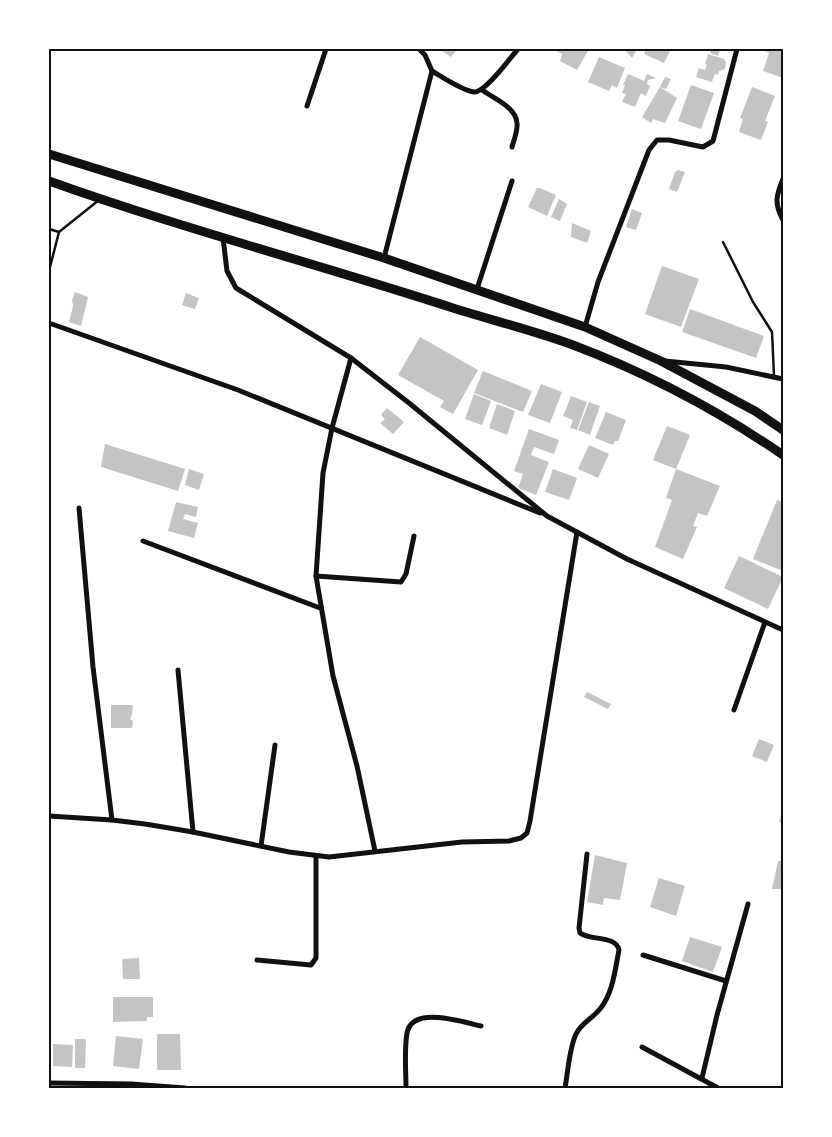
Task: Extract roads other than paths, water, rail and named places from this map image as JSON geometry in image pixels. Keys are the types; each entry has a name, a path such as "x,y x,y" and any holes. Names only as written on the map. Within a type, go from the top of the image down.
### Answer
{"highway":[{"path":"49,154 384,258 585,327 661,361 755,410 783,430"},
{"path":"49,181 223,238 400,290 573,345 662,384 747,430 783,455"}],"street":[{"path":"307,106 326,49"},
{"path":"418,49 425,55 432,71 467,90 475,92 482,90 518,49"},
{"path":"585,327 598,282 649,150 657,140 669,140 703,147 713,141 737,49"},
{"path":"384,258 432,71"},
{"path":"482,90 507,107 514,115 517,123 512,147"},
{"path":"783,179 778,191 776,207 783,220"},
{"path":"477,289 512,181"},
{"path":"223,238 227,271 236,288 351,358 547,516"},
{"path":"49,323 238,390 547,516 627,559 783,630"},
{"path":"351,358 332,428 323,473 316,576 333,676 357,766 375,851"},
{"path":"661,361 726,368 783,379"},
{"path":"79,508 93,667 112,820"},
{"path":"49,816 112,820 194,832 316,856 350,855 462,842 509,841 521,838 526,833 530,821 577,532"},
{"path":"316,576 401,582 406,574 414,536"},
{"path":"143,541 320,608"},
{"path":"734,710 764,622"},
{"path":"178,670 194,832"},
{"path":"261,846 275,745"},
{"path":"565,1088 575,1036 579,1028 600,1009 607,998 619,950 615,942 589,938 580,933 587,854"},
{"path":"257,960 311,965 316,958 316,856"},
{"path":"702,1078 726,981 748,904"},
{"path":"643,955 726,981"},
{"path":"406,1088 407,1031 415,1021 426,1016 454,1019 481,1026"},
{"path":"642,1047 718,1088"},
{"path":"49,1082 131,1084 185,1088"}],"lane":[{"path":"49,271 59,232 100,199"},
{"path":"49,229 59,232"},
{"path":"723,242 753,302 772,332 774,378"}]}
